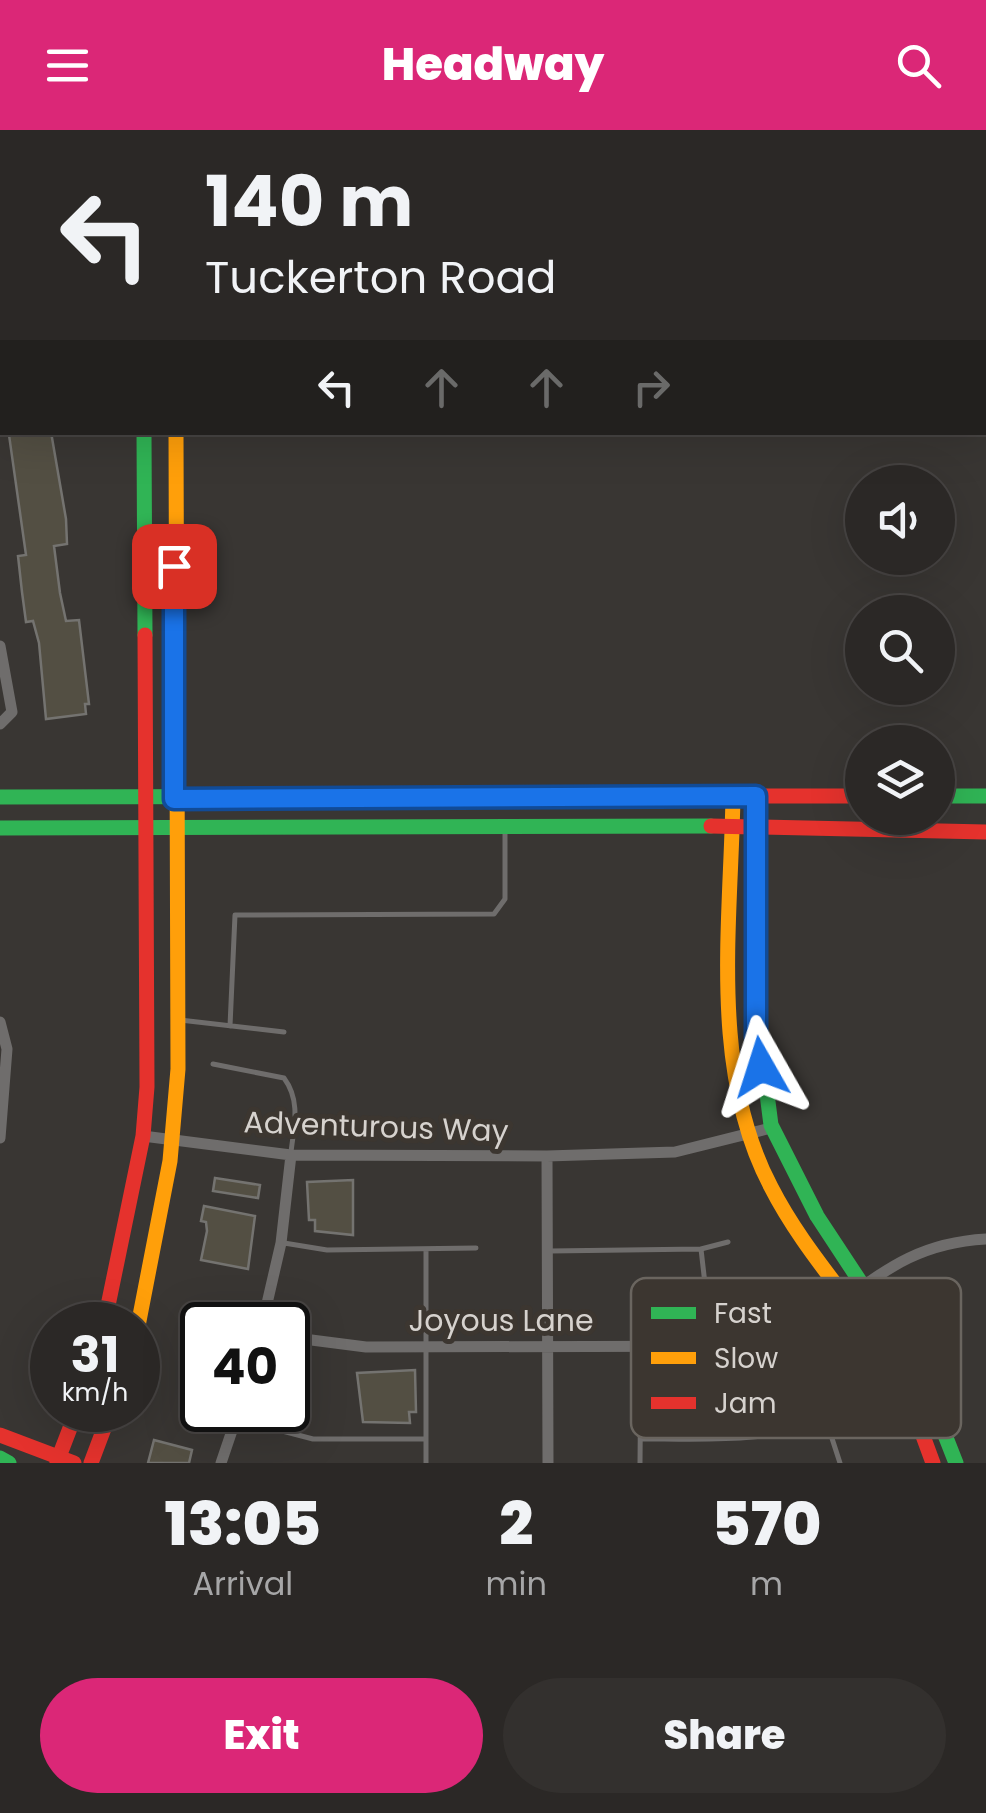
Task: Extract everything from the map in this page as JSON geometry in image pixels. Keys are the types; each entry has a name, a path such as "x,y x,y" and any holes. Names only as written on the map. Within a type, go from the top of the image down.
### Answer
{"street":[{"path":"109,1302 143,1136 147,1086 144,435"},
{"path":"142,1302 172,1140 177,1020 176,435"},
{"path":"0,646 12,712 0,724"},
{"path":"732,796 731,1060 748,1136 796,1232 833,1278"},
{"path":"756,796 756,1037 771,1128 809,1206 856,1278"},
{"path":"0,797 145,800 845,796"},
{"path":"955,796 986,796"},
{"path":"0,828 756,826 986,832"},
{"path":"0,1022 7,1049 0,1138"},
{"name":"Adventurous Way","path":"143,1136 290,1155 548,1156 675,1152 771,1128"},
{"path":"267,1302 281,1243 290,1155"},
{"path":"548,1156 548,1463"},
{"name":"Joyous Lane","path":"871,1278 915,1253 952,1241 986,1239"},
{"name":"Joyous Lane","path":"310,1341 427,1347 631,1346"},
{"path":"0,1435 63,1461 71,1432"},
{"path":"91,1463 103,1432"},
{"path":"221,1463 231,1432"},
{"path":"928,1438 933,1463"},
{"path":"948,1438 956,1463"},
{"path":"0,1458 9,1463"}],"lane":[{"path":"230,1026 235,915 494,914 505,899 505,828"},
{"path":"177,1020 284,1032"},
{"path":"213,1064 284,1078 293,1090 296,1111 290,1155"},
{"path":"548,1251 701,1249 728,1242"},
{"path":"281,1243 328,1250 476,1248"},
{"path":"426,1249 426,1463"},
{"path":"701,1249 704,1278"},
{"path":"293,1432 313,1438 425,1439"},
{"path":"640,1463 641,1439 763,1438"},
{"path":"832,1438 840,1463"}],"building":[{"path":"9,435 52,435 67,544 54,546 66,621 79,620 89,704 85,704 86,714 46,719 39,643 33,621 26,622 22,592 18,556 26,555"},
{"path":"215,1178 260,1185 258,1198 213,1191"},
{"path":"353,1180 353,1235 315,1231 315,1220 309,1220 307,1182"},
{"path":"204,1206 255,1216 248,1269 201,1260 207,1231 206,1222 201,1221"},
{"path":"415,1370 416,1412 409,1412 410,1423 363,1422 357,1373"},
{"path":"154,1440 192,1450 189,1463 148,1463"}],"traffic: fast":[{"path":"144,435 145,635"},
{"path":"0,797 453,796"},
{"path":"756,796 756,1008 771,1125 817,1216 858,1278"},
{"path":"955,796 986,796"},
{"path":"0,828 711,826"},
{"path":"946,1438 956,1463"},
{"path":"0,1458 9,1463"}],"traffic: slow":[{"path":"143,1302 170,1161 178,1069 176,435"},
{"path":"733,796 728,995 739,1094 751,1142 771,1187 831,1278"}],"traffic: jam":[{"path":"109,1302 143,1136 147,1087 145,635"},
{"path":"453,796 845,796"},
{"path":"711,826 986,832"},
{"path":"57,1462 69,1432"},
{"path":"91,1463 103,1432"},
{"path":"0,1435 74,1463"},
{"path":"924,1438 933,1463"}],"route":[{"path":"174,566 174,799 756,796 756,1037 761,1067"}]}
